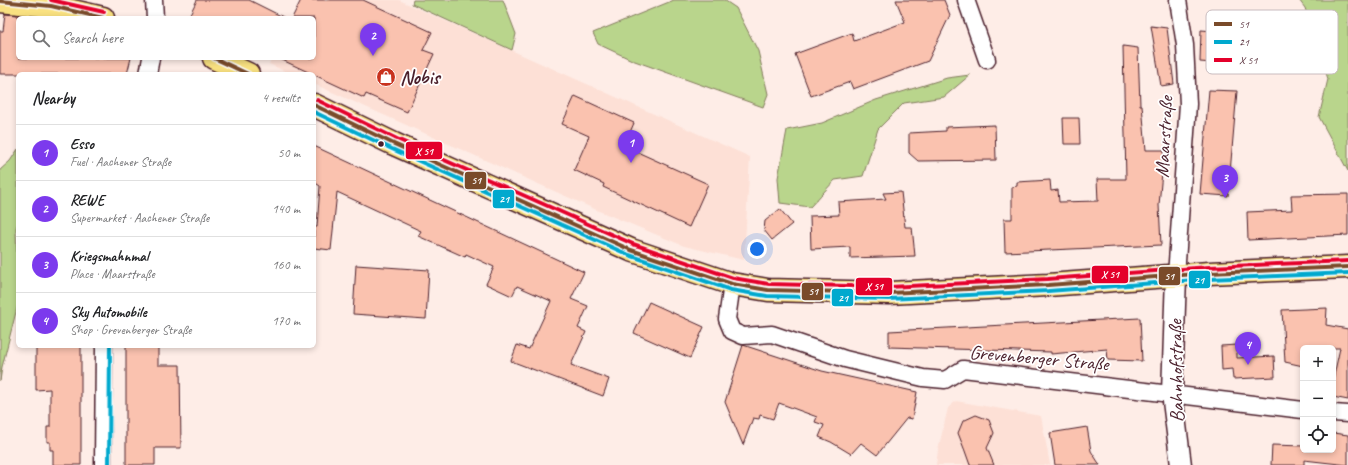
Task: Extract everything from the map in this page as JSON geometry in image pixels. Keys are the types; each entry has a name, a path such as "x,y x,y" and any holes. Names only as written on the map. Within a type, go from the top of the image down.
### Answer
{"main road":[{"path":"0,1 51,6 94,16"},
{"path":"218,60 244,72"},
{"path":"316,106 594,235 654,259 732,284 768,290 889,293 1348,267"}],"street":[{"path":"154,0 155,16"},
{"path":"966,0 987,60"},
{"name":"Maarstraße","path":"1176,276 1188,104 1185,45 1178,0"},
{"path":"148,72 151,60"},
{"name":"Bahnhofstraße","path":"1176,276 1172,393 1181,465"},
{"name":"Grevenberger Straße","path":"732,284 727,319 732,330 743,336 772,334 845,359 924,378 945,380 963,369 1300,410"},
{"path":"103,465 104,348"},
{"path":"1336,413 1348,414"}],"shaded area":[{"path":"301,0 399,0 750,157 744,260 684,246 599,211 316,85 316,72 287,72 269,64 271,60 316,60 316,16 313,16"},
{"path":"956,401 1041,416 1050,465 936,465 948,408"}],"green space":[{"path":"413,0 503,0 516,34 512,50 412,4"},
{"path":"674,0 724,0 736,8 758,51 768,94 763,107 632,60 598,44 593,33"},
{"path":"1299,0 1348,0 1348,171 1319,117 1328,79 1326,74 1338,74 1338,10 1306,10"},
{"path":"970,75 944,97 904,103 878,129 863,176 835,180 810,207 780,203 778,178 787,130 822,123 876,100 947,78"},
{"path":"16,152 16,312 2,367 0,381 0,170 10,161"}],"building":[{"path":"197,0 249,0 281,16 189,16"},
{"path":"301,0 363,0 432,32 423,50 434,54 407,112 366,94 364,98 316,76 316,72 308,72 282,60 316,60 316,16 293,16"},
{"path":"896,0 944,0 950,15 928,61 853,89 850,82 811,96 795,54 852,33 854,41 905,22"},
{"path":"5,14 18,15 16,16 16,60 130,60 128,72 16,72 16,74 0,74 0,31 3,31"},
{"path":"1151,26 1167,28 1174,84 1161,86"},
{"path":"1201,30 1206,30 1206,62 1200,62"},
{"path":"1123,46 1138,48 1140,105 1142,105 1146,150 1164,150 1159,205 1161,245 1005,252 1004,219 1012,219 1012,187 1017,186 1017,182 1050,180 1051,191 1058,190 1059,202 1098,201 1097,179 1126,179"},
{"path":"1209,90 1237,91 1228,196 1200,194"},
{"path":"575,96 634,123 624,146 708,184 689,227 603,187 604,184 574,170 589,136 562,124"},
{"path":"1063,118 1079,118 1080,144 1064,144"},
{"path":"995,125 996,160 918,161 909,153 909,133 946,131 946,127"},
{"path":"316,147 584,272 571,299 588,306 578,328 586,332 571,365 609,379 603,396 511,361 517,345 529,349 551,301 517,286 512,296 486,284 494,267 466,254 465,257 418,236 421,231 337,192 331,250 316,248 316,227 320,186 316,183"},
{"path":"901,192 905,227 912,227 915,256 850,258 850,247 811,249 810,216 839,215 838,202 886,199 883,193"},
{"path":"1348,194 1348,235 1248,240 1247,212 1292,210 1291,195"},
{"path":"780,209 792,224 772,240 764,230 765,221"},
{"path":"356,265 429,270 426,319 353,314"},
{"path":"649,302 704,327 690,358 634,333"},
{"path":"1327,308 1326,325 1348,329 1348,400 1336,398 1336,366 1340,348 1336,348 1336,345 1300,345 1300,365 1285,362 1282,310"},
{"path":"1140,318 1142,361 1108,360 1107,349 1051,354 1051,352 889,347 889,331"},
{"path":"743,345 822,371 917,392 912,419 907,418 877,455 861,443 851,454 831,442 819,437 824,425 815,422 817,417 779,403 773,419 760,415 759,419 753,418 743,445 725,402"},
{"path":"1237,345 1237,358 1274,356 1275,377 1233,379 1232,369 1222,370 1221,346"},
{"path":"36,348 81,348 81,465 53,465 53,450 50,450 50,442 47,442 47,427 50,427 50,389 36,390"},
{"path":"126,348 158,348 158,365 180,365 181,448 155,448 155,465 126,465"},
{"path":"976,415 989,420 994,433 987,448 994,465 970,465 958,433 963,421"},
{"path":"1087,427 1091,451 1100,465 1055,465 1050,433"},
{"path":"1336,433 1348,435 1348,465 1304,460 1304,465 1271,465 1272,445 1300,446 1300,453 1336,453"}],"transit line":[{"path":"51,0 104,12"},
{"name":"51","path":"0,1 51,6 94,16"},
{"name":"51","path":"218,60 244,72"},
{"path":"317,100 397,139 633,244 733,278 769,284 889,287 1048,279 1209,267 1348,261"},
{"name":"51","path":"316,106 394,144 631,250 732,284 768,290 889,293 1048,285 1209,273 1348,267"},
{"name":"21","path":"316,113 392,149 629,255 731,290 767,296 889,299 1048,291 1209,279 1348,273"},
{"name":"21","path":"109,465 110,348"}],"place":[{"name":"REWE","path":"373,56"},
{"name":"Nobis","path":"386,77"},
{"name":"Esso","path":"631,163"},
{"name":"Kriegsmahnmal","path":"1225,198"},
{"name":"Sky Automobile","path":"1248,365"}]}
